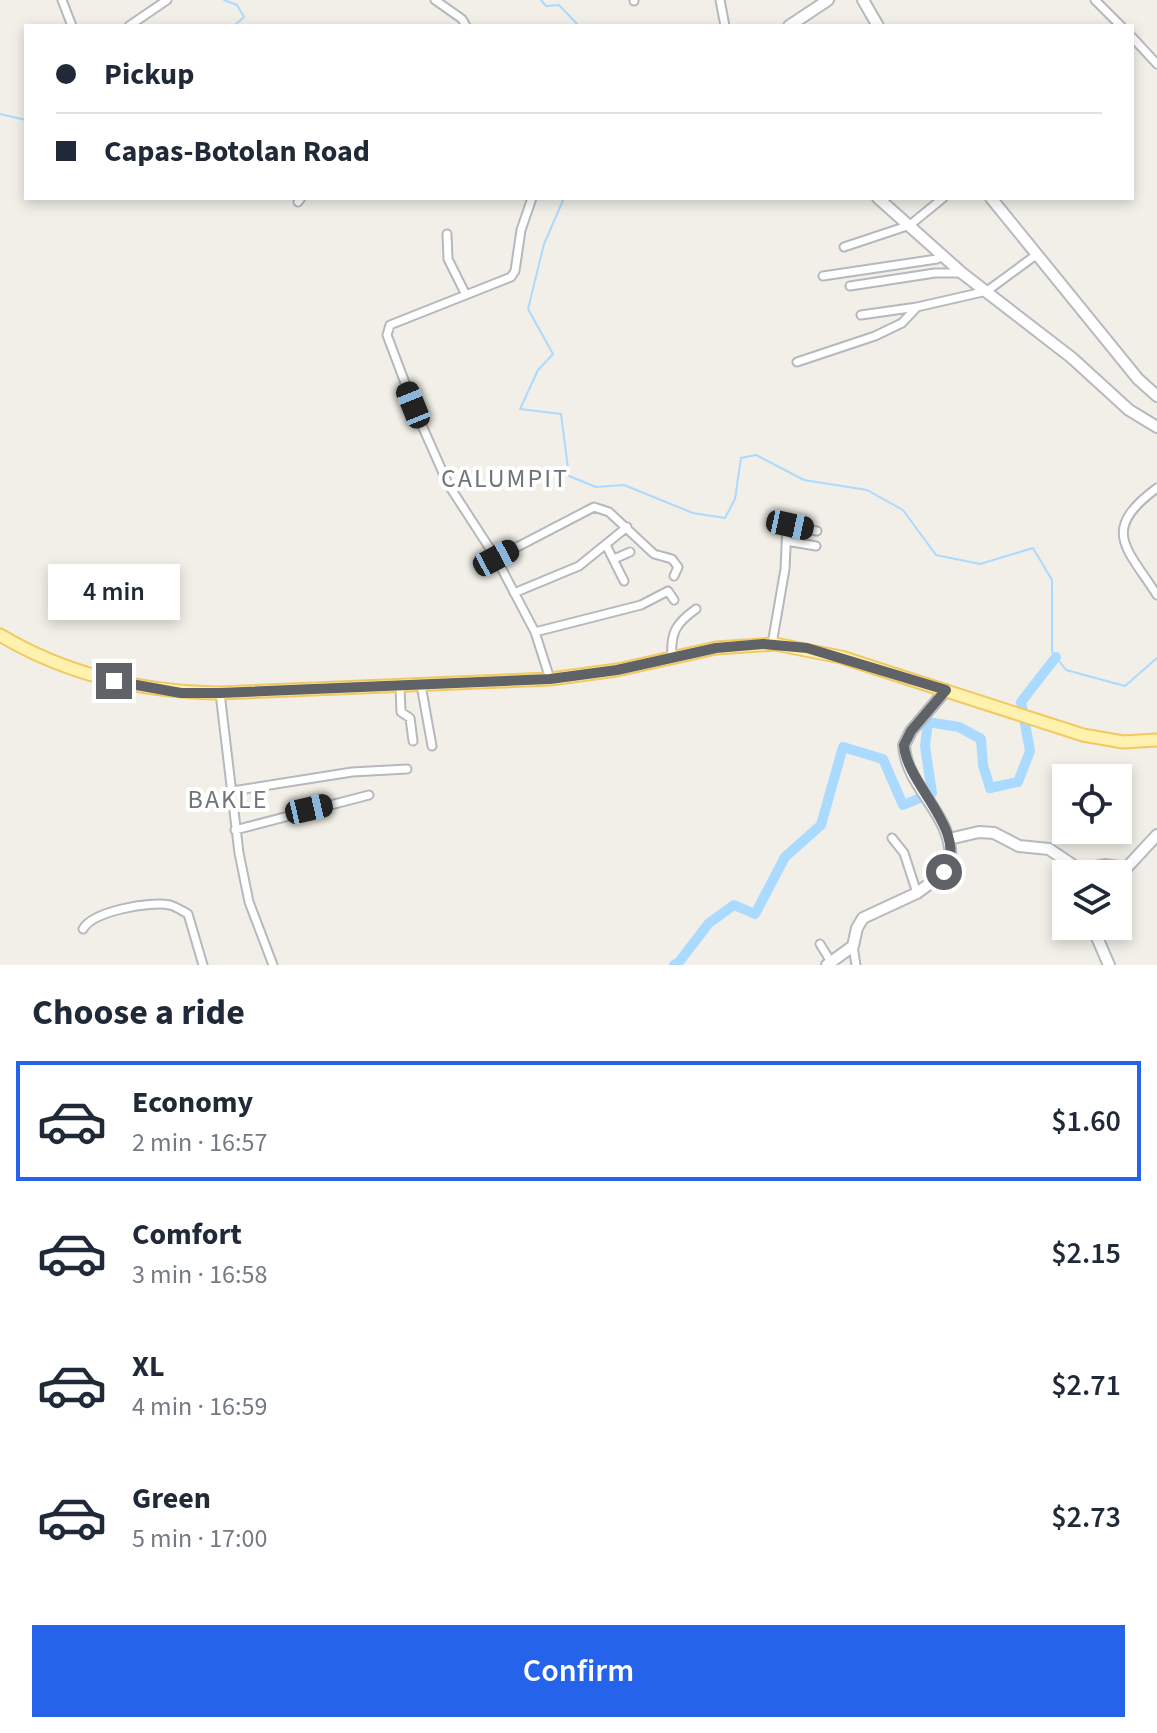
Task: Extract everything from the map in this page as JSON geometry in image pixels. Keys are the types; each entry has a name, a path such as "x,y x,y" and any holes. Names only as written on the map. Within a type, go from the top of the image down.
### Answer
{"main road":[{"path":"0,635 49,660 114,681 181,693 550,679 617,670 716,648 772,644 807,648 1102,739 1157,740"}],"street":[{"path":"62,0 71,24"},
{"path":"132,24 167,0"},
{"path":"435,0 465,24"},
{"path":"720,0 725,24"},
{"path":"792,24 828,0"},
{"path":"863,0 877,24"},
{"path":"1095,0 1119,24"},
{"path":"1134,39 1157,64"},
{"path":"531,200 511,277 390,325 387,340 448,484 496,558 535,632 550,679"},
{"path":"880,200 962,273 1072,358 1129,410 1157,427"},
{"path":"844,247 910,225 941,200"},
{"path":"993,200 1138,379 1157,396"},
{"path":"447,234 448,259 466,295"},
{"path":"823,276 937,259 943,255"},
{"path":"861,315 917,307 987,291 1036,255"},
{"path":"850,286 935,273 962,273"},
{"path":"797,362 875,336 902,323 917,307"},
{"path":"1157,488 1126,516 1122,535 1125,547 1157,595"},
{"path":"496,558 590,507 609,512 654,554 674,560 678,567 674,576"},
{"path":"772,644 788,525 817,531"},
{"path":"514,593 579,566 627,527"},
{"path":"786,541 816,546"},
{"path":"606,545 624,581"},
{"path":"614,559 630,552"},
{"path":"535,632 641,605 668,591 674,600"},
{"path":"672,658 670,642 676,625 696,609"},
{"path":"421,685 432,746"},
{"path":"400,686 401,712 410,718 413,741"},
{"path":"856,965 853,946 863,918 917,893 948,866 951,851 949,839 907,759 905,738 946,690"},
{"path":"220,693 235,830 249,902 273,965"},
{"path":"232,791 352,772 407,769"},
{"path":"235,830 369,795"},
{"path":"949,839 990,832 1019,846 1046,848 1065,860"},
{"path":"1132,862 1157,835"},
{"path":"892,838 904,853 917,893"},
{"path":"83,929 93,918 109,913 151,904 169,905 188,914 203,965"},
{"path":"1098,940 1109,965"},
{"path":"820,944 829,964 853,946"}],"waterway":[{"path":"224,0 237,5 244,17 236,24"},
{"path":"541,0 546,6 559,5 577,24"},
{"path":"0,114 24,120"},
{"path":"563,200 544,244 528,309 553,354 538,370 520,409 561,414 569,476 596,487 624,485 693,513 725,518 735,499 741,458 756,455 804,480 867,490 903,510 936,555 980,564 1033,548 1052,580 1052,652 1066,670 1125,686 1157,658"},
{"path":"674,965 709,923 734,905 755,914 785,857 821,825 843,747 883,759 903,805 932,793 925,746 928,722 959,727 981,739 983,765 990,788 1018,782 1030,751 1021,702 1056,657"}],"district":[{"name":"CALUMPIT","path":"505,478"},
{"name":"BAKLE","path":"228,799"}],"route":[{"path":"114,681 181,693 220,693 550,679 617,670 740,645 772,644 807,648 946,690 905,738 904,745 913,772 948,834 950,861 944,872"}]}
